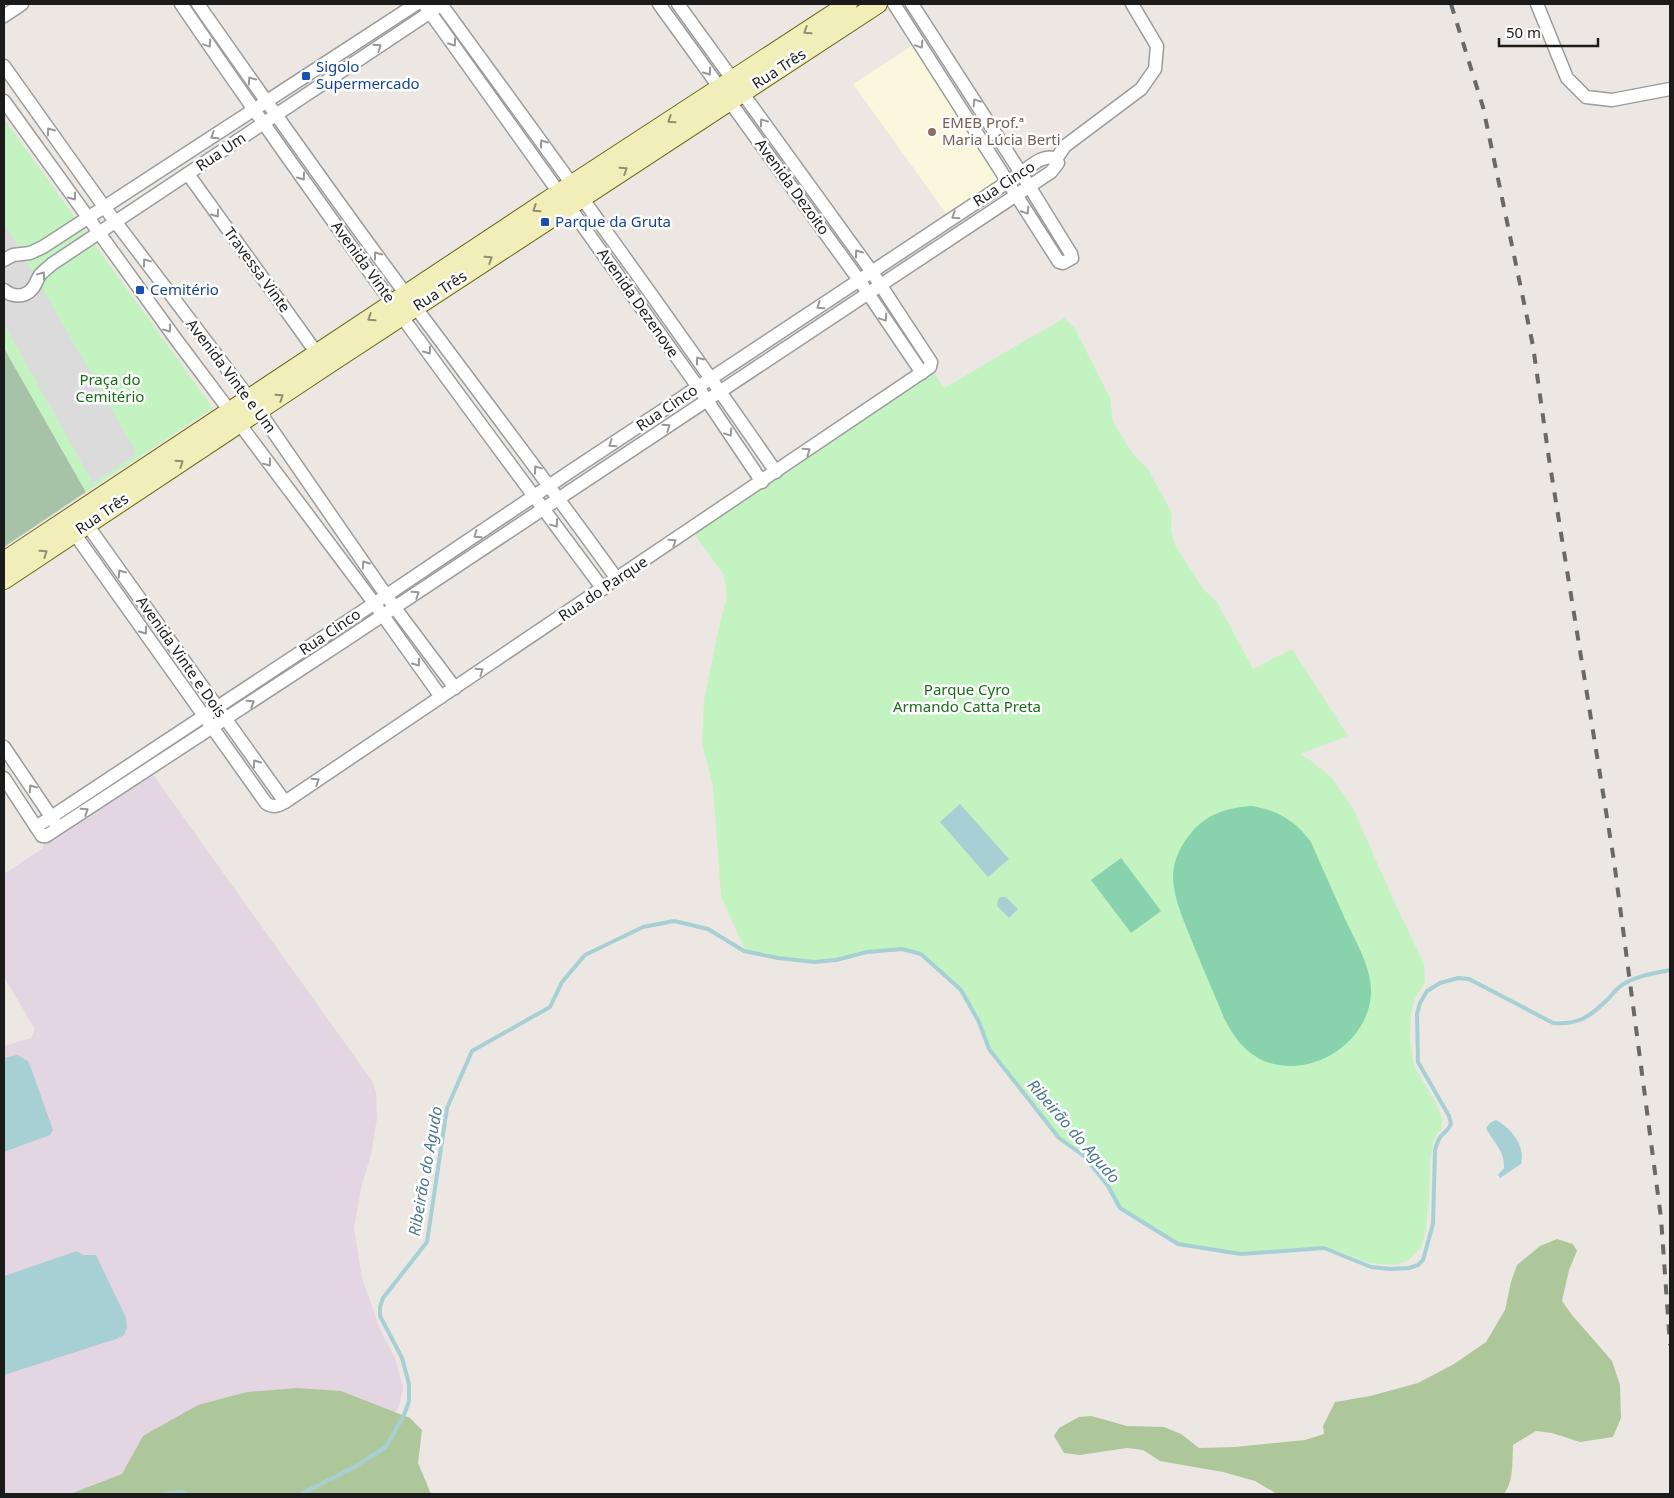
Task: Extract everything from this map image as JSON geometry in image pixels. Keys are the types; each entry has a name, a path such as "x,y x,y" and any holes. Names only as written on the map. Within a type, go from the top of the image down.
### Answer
{"street":[{"path":"4,16 22,4"},
{"name":"Avenida Vinte","path":"181,4 263,124 404,305 550,486 617,579"},
{"name":"Avenida Vinte","path":"198,4 276,115 534,496 603,589"},
{"name":"Rua Um","path":"4,260 13,255 30,253 105,208 416,4"},
{"name":"Rua Um","path":"4,290 15,296 27,293 33,289 40,275 52,264 263,124 427,8 442,4"},
{"name":"Avenida Dezenove","path":"442,4 571,195 654,325 762,482"},
{"name":"Avenida Dezoito","path":"660,4 689,46 731,90 786,153 872,272 931,362 926,370 774,162 731,90 702,37 678,4"},
{"name":"Rua Três","path":"731,90 848,4"},
{"name":"Rua Três","path":"4,561 76,522 731,90 878,4"},
{"path":"894,4 1059,262 1063,264 1072,258 1071,254 1030,186 912,4"},
{"path":"1056,159 1065,146 1141,89 1155,69 1157,46 1132,4"},
{"path":"1537,4 1566,78 1586,96 1612,100 1670,89"},
{"name":"Avenida Dezenove","path":"427,8 571,195 668,316 776,472"},
{"path":"689,46 702,37"},
{"name":"Avenida Vinte e Um","path":"4,66 115,222 253,405 395,608 454,688"},
{"name":"Avenida Vinte e Um","path":"4,101 98,233 374,603 441,697"},
{"path":"774,162 786,153"},
{"name":"Rua Cinco","path":"1051,157 1056,159 1058,163 1051,172 1030,186 383,616 59,828 44,837 36,826 387,595 1021,173 1045,158 1051,157"},
{"name":"Travessa Vinte","path":"188,174 321,360"},
{"path":"654,325 668,316"},
{"name":"Rua do Parque","path":"279,804 603,589 926,370"},
{"name":"Rua Três","path":"4,580 76,522"},
{"name":"Avenida Vinte e Dois","path":"76,522 225,720 279,804 270,806 266,803 204,716 76,522"},
{"path":"4,747 59,828"},
{"path":"4,778 36,826"}],"shaded area":[{"name":"EMEB Prof.ª Maria Lúcia Berti","path":"918,42 1008,181 950,219 853,84"},
{"path":"4,222 137,454 93,483 4,324"},
{"path":"149,769 372,1081 376,1092 377,1118 371,1155 362,1184 354,1228 362,1278 380,1329 395,1358 403,1387 400,1403 384,1442 148,1494 4,1494 4,1046 31,1038 35,1029 4,977 4,874 43,848 43,839"}],"green space":[{"name":"Praça do Cemitério","path":"4,119 213,408 86,492 4,348"},
{"name":"Parque Cyro Armando Catta Preta","path":"1064,318 1074,327 1110,398 1113,422 1134,455 1148,469 1172,513 1171,530 1175,545 1204,590 1217,602 1253,669 1292,649 1348,736 1300,754 1331,777 1352,806 1424,964 1425,983 1415,998 1411,1014 1410,1038 1414,1066 1436,1103 1442,1118 1442,1128 1434,1139 1430,1161 1426,1230 1421,1248 1407,1261 1394,1265 1369,1263 1325,1246 1241,1254 1178,1244 1121,1207 1108,1185 1084,1156 1060,1138 989,1048 979,1022 961,989 921,953 902,948 867,952 836,960 814,961 778,958 745,950 721,896 713,786 702,743 704,700 727,597 724,575 691,530 930,368 944,388"},
{"path":"4,348 86,492 4,547"},
{"path":"1252,806 1270,810 1292,822 1311,842 1362,955 1371,984 1367,1013 1359,1029 1346,1044 1331,1055 1314,1062 1295,1066 1276,1065 1258,1058 1238,1041 1230,1030 1183,920 1175,895 1174,866 1180,848 1197,826 1218,813"},
{"path":"1121,858 1161,911 1131,933 1091,880"},
{"path":"1557,1239 1573,1244 1577,1251 1569,1270 1562,1301 1612,1361 1620,1385 1621,1418 1613,1437 1580,1442 1552,1433 1536,1431 1513,1445 1511,1477 1504,1494 1277,1494 1255,1481 1223,1472 1160,1461 1143,1450 1127,1448 1080,1455 1064,1453 1054,1436 1059,1428 1079,1417 1091,1416 1127,1426 1164,1427 1181,1434 1199,1448 1235,1447 1305,1440 1324,1434 1323,1426 1335,1402 1370,1396 1418,1383 1454,1364 1486,1342 1505,1310 1517,1265 1540,1246"},
{"path":"297,1388 341,1391 410,1418 422,1430 418,1463 431,1494 70,1494 122,1474 143,1436 198,1405 247,1392"}],"water":[{"path":"960,804 1009,859 988,877 940,822"},
{"path":"1001,897 1006,897 1018,909 1009,918 997,906 998,900"},
{"path":"17,1055 28,1061 53,1130 50,1135 4,1152 4,1058"},
{"path":"1496,1120 1502,1123 1516,1138 1522,1157 1521,1164 1500,1178 1498,1175 1504,1168 1503,1157 1486,1128"},
{"path":"77,1251 83,1255 96,1255 126,1318 127,1328 124,1335 4,1375 4,1276"}],"waterway":[{"name":"Ribeirão do Agudo","path":"301,1494 349,1470 386,1447 404,1415 409,1401 409,1384 402,1358 380,1316 380,1307 383,1298 427,1242 447,1108 472,1051 550,1007 562,982 585,955 643,927 674,921 708,929 744,951 778,958 814,962 836,960 867,952 902,949 921,954 961,990 979,1022 989,1049 1059,1138 1084,1156 1108,1186 1120,1208 1178,1244 1241,1254 1324,1248 1371,1267 1390,1269 1409,1268 1418,1265 1423,1260 1433,1224 1435,1150 1440,1137 1451,1124 1449,1116 1418,1062 1417,1014 1420,1003 1427,991 1440,983 1458,978 1469,979 1553,1023 1570,1023 1589,1015 1627,982 1645,975 1670,970"},
{"name":"Ribeirão do Agudo","path":"164,1494 181,1492 186,1494"}],"railway":[{"path":"1451,4 1483,107 1533,346 1549,459 1614,861 1661,1218 1670,1345"}],"place":[{"name":"Sigolo Supermercado","path":"306,76"},
{"name":"EMEB Prof.ª Maria Lúcia Berti","path":"932,132"},
{"name":"Parque da Gruta","path":"545,222"},
{"name":"Cemitério","path":"140,290"}]}
